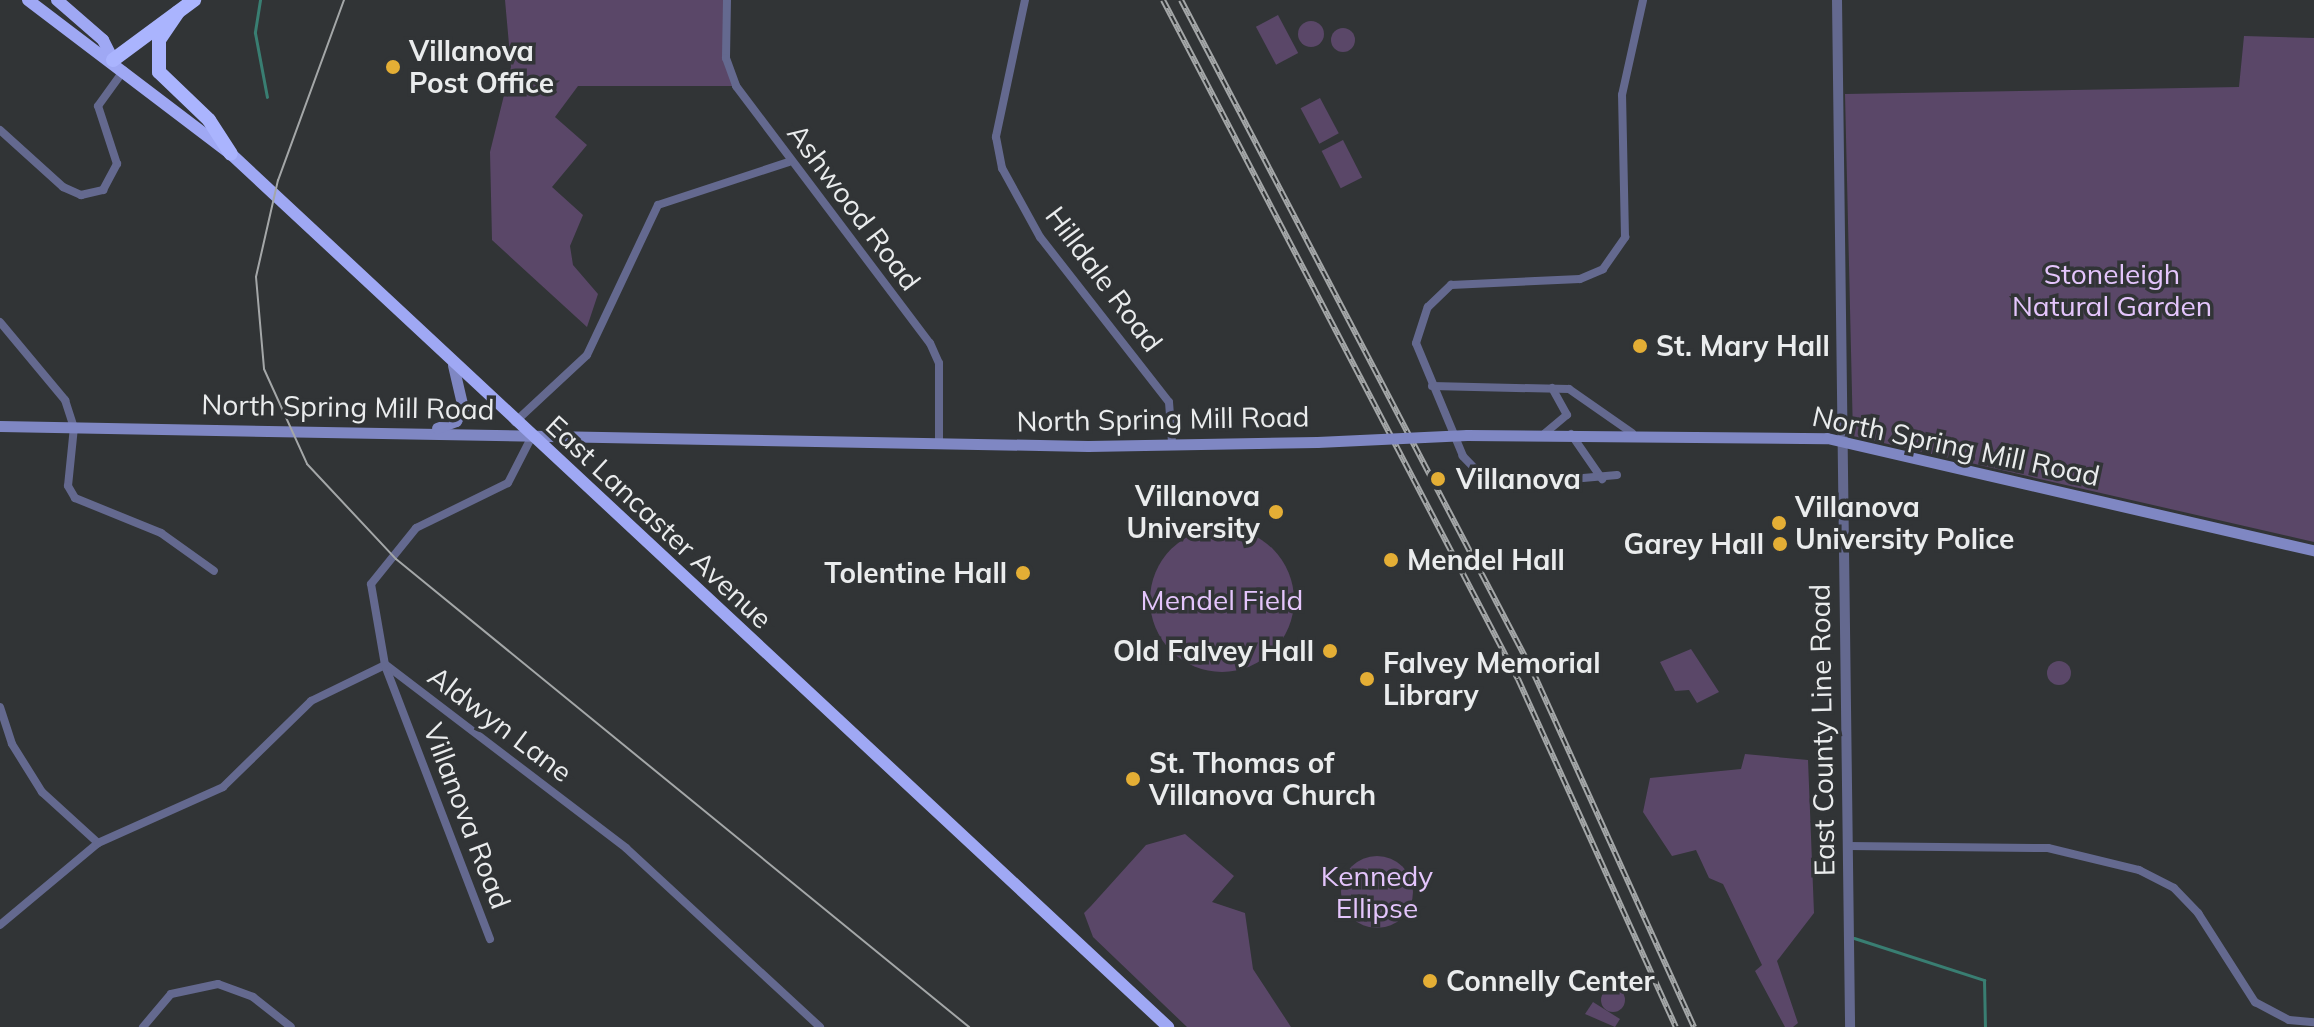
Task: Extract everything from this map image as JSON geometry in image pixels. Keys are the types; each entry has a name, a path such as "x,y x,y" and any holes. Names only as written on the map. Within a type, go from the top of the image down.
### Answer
{"highway":[{"name":"East Lancaster Avenue","path":"28,0 93,53 119,64 231,154 453,365 1168,1027"},
{"name":"East Lancaster Avenue","path":"57,0 103,40 119,64"},
{"path":"119,64 194,0"},
{"path":"178,12 159,40 159,72 209,120 231,154"}],"main road":[{"path":"429,431 456,421 463,408 453,365"},
{"name":"North Spring Mill Road","path":"0,426 429,431 532,436 939,443 1317,442 1467,435 1634,433 1844,441 2314,550"}],"street":[{"name":"Ashwood Road","path":"727,0 726,58 736,86 789,162 930,343 939,363 939,443"},
{"name":"Hilldale Road","path":"1025,0 996,137 1002,168 1040,237 1169,402 1172,442"},
{"path":"1617,475 1602,479 1506,485 1482,476 1463,456 1416,343 1418,325 1451,285 1580,279 1603,269 1625,237 1622,95 1643,0"},
{"name":"East County Line Road","path":"1837,0 1850,1027"},
{"path":"0,130 63,187 81,195 103,190 117,164 98,106 119,64"},
{"path":"515,422 587,355 658,205 789,162"},
{"path":"0,322 45,369 74,427 68,486 75,498 161,533 214,571"},
{"path":"1432,386 1569,389 1609,423 1634,433"},
{"path":"1544,434 1567,415 1566,401 1552,387"},
{"path":"1570,434 1602,479"},
{"path":"0,925 98,843 223,787 311,701 385,665 374,630 373,578 416,528 508,483 532,436"},
{"name":"Villanova Road","path":"385,665 490,939"},
{"name":"Aldwyn Lane","path":"385,665 626,848 820,1027"},
{"path":"0,707 12,744 42,792 98,843"},
{"path":"1848,846 2048,848 2139,870 2174,888 2198,913 2255,1002 2289,1020 2314,1022"},
{"path":"143,1027 171,994 205,984 240,989 291,1027"}],"green space":[{"path":"505,0 727,0 724,35 736,86 578,86 555,117 587,145 552,187 583,215 570,246 573,265 598,294 587,327 492,240 490,152 511,67"},
{"path":"1278,15 1298,53 1276,65 1256,27"},
{"path":"1311,21 1320,25 1324,34 1320,43 1311,47 1302,43 1298,34 1302,25"},
{"path":"1343,28 1352,31 1355,40 1352,49 1343,52 1334,49 1331,40 1334,31"},
{"name":"Stoneleigh Natural Garden","path":"2244,36 2314,38 2314,542 1853,436 1845,94 2239,87"},
{"path":"1320,98 1339,133 1319,144 1301,108"},
{"path":"1343,140 1362,177 1341,188 1322,151"},
{"name":"Mendel Field","path":"1222,528 1249,534 1273,549 1288,573 1294,600 1288,627 1273,651 1249,666 1222,672 1195,666 1171,651 1156,627 1150,600 1156,573 1171,549 1195,534"},
{"path":"1691,649 1719,692 1697,703 1689,690 1675,691 1660,662"},
{"path":"2059,661 2068,664 2071,673 2068,682 2059,685 2050,682 2047,673 2050,664"},
{"path":"1745,754 1808,760 1814,913 1777,961 1798,1023 1793,1027 1785,1027 1755,971 1762,965 1723,884 1709,878 1696,850 1672,856 1643,812 1650,778 1741,769"},
{"path":"1185,834 1234,876 1212,902 1245,913 1253,969 1291,1027 1187,1027 1093,937 1084,913 1146,845"},
{"name":"Kennedy Ellipse","path":"1377,856 1403,866 1413,892 1403,918 1377,928 1351,918 1341,892 1351,866"},
{"path":"1613,988 1622,991 1625,1000 1622,1009 1613,1012 1604,1009 1601,1000 1604,991"},
{"path":"1593,1002 1620,1019 1615,1027 1585,1014"}],"waterway":[{"path":"260,0 255,33 267,97"},
{"path":"1854,938 1984,980 1985,1027"}],"tram line":[{"path":"344,0 278,180 256,277 264,369 307,464 396,559 969,1027"}],"railway":[{"path":"1163,0 1518,679 1676,1027"},
{"path":"1181,0 1533,672 1694,1027"}],"place":[{"name":"Villanova Post Office","path":"393,67"},
{"name":"St. Mary Hall","path":"1640,346"},
{"name":"Villanova","path":"1438,479"},
{"name":"Villanova University","path":"1276,512"},
{"name":"Villanova University Police","path":"1779,523"},
{"name":"Garey Hall","path":"1780,544"},
{"name":"Mendel Hall","path":"1391,560"},
{"name":"Tolentine Hall","path":"1023,573"},
{"name":"Old Falvey Hall","path":"1330,651"},
{"name":"Falvey Memorial Library","path":"1367,679"},
{"name":"St. Thomas of Villanova Church","path":"1133,779"},
{"name":"Connelly Center","path":"1430,981"}]}
